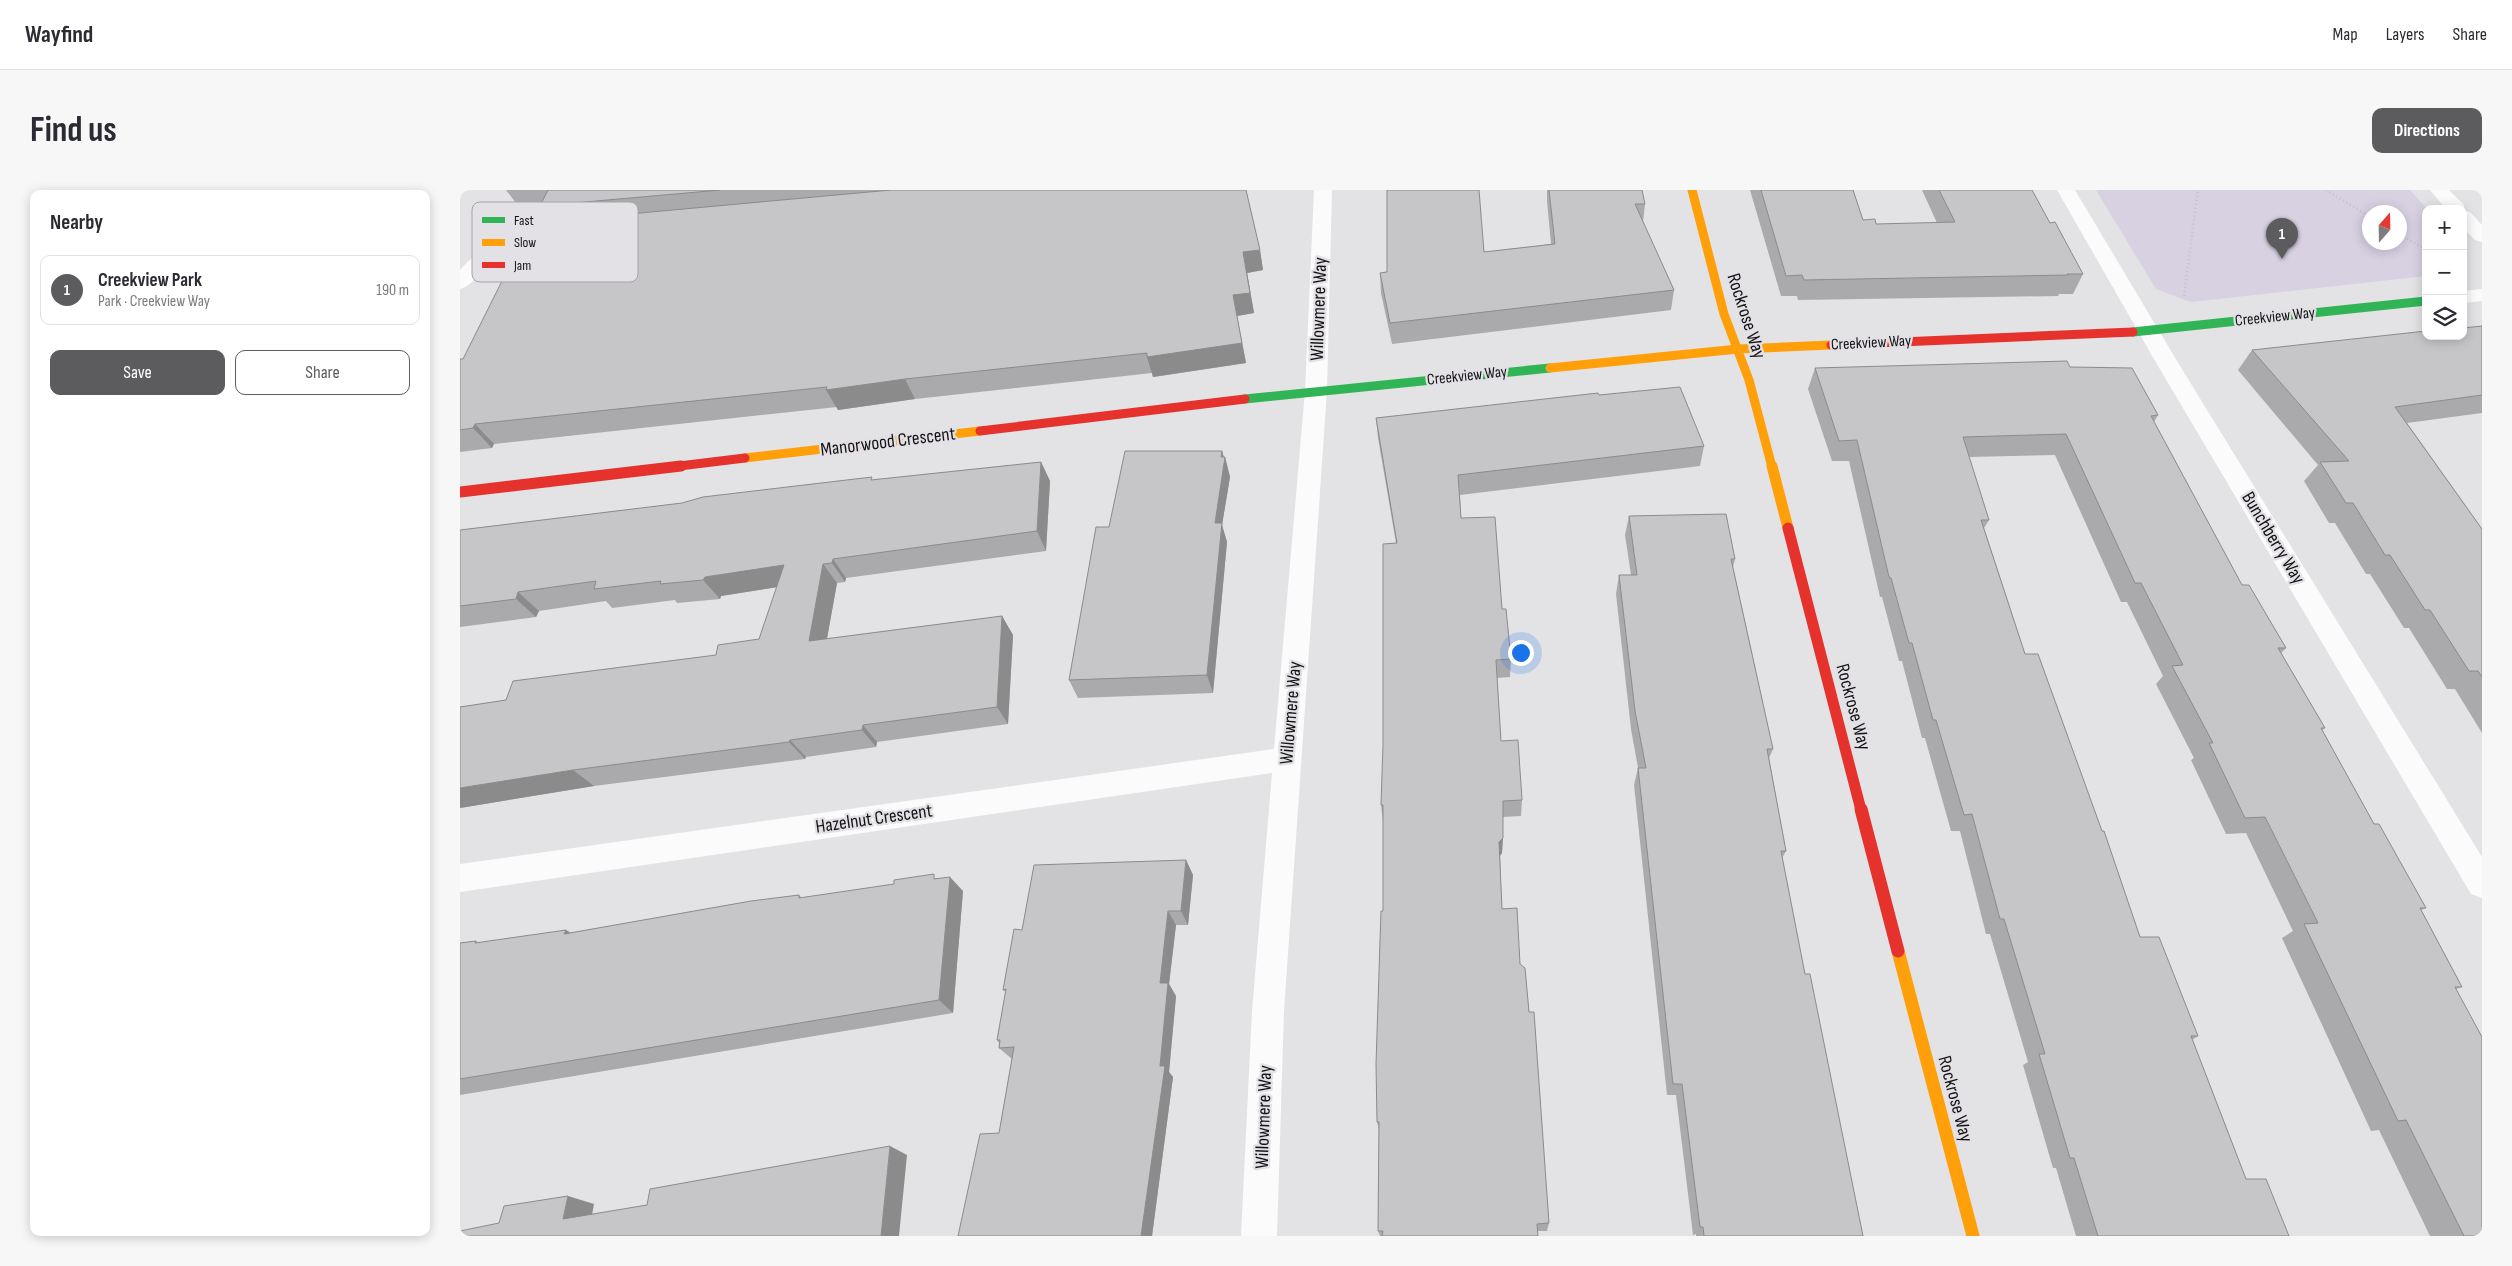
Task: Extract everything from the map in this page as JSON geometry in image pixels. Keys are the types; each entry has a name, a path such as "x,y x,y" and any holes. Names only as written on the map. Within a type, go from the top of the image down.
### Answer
{"street":[{"name":"Willowmere Way","path":"1259,1236 1268,1011 1316,391 1323,190"},
{"name":"Rockrose Way","path":"1692,190 1724,314 1749,380 1973,1236"},
{"name":"Bunchberry Way","path":"2066,190 2148,331 2482,884"},
{"path":"2439,190 2452,205"},
{"path":"2467,220 2482,236"},
{"path":"460,283 472,268"},
{"path":"2467,297 2482,295"},
{"name":"Creekview Way","path":"1316,391 1738,349 2148,331 2422,301"},
{"name":"Manorwood Crescent","path":"460,492 1316,391"},
{"name":"Hazelnut Crescent","path":"460,878 1287,758"}],"path":[{"path":"2183,299 2198,190"},
{"path":"2326,190 2362,212"},
{"path":"2407,239 2422,247"}],"shaded area":[{"path":"2096,190 2410,190 2423,205 2422,276 2191,302 2156,289"}],"building":[{"path":"548,190 720,190 585,202 542,202"},
{"path":"891,190 1246,190 1260,250 1243,252 1250,293 1233,295 1242,343 1147,357 1147,353 905,379 826,390 827,387 475,424 473,428 460,430 460,359 463,359 502,282 638,282 638,213"},
{"path":"1387,190 1479,190 1484,252 1555,244 1549,190 1642,190 1645,204 1635,204 1674,290 1390,323 1380,273 1387,272"},
{"path":"1761,190 1853,190 1863,220 1875,219 1876,224 1955,222 1939,190 2032,190 2050,223 2055,222 2083,274 1804,280 1802,275 1786,276"},
{"path":"2482,326 2482,395 2395,407 2482,529 2482,677 2478,671 2469,671 2430,610 2425,610 2390,555 2385,555 2353,503 2346,503 2320,462 2349,461 2252,350 2422,331 2422,340 2467,340 2467,328"},
{"path":"2067,361 2070,367 2132,368 2158,415 2151,416 2242,585 2249,585 2286,648 2278,648 2325,728 2321,728 2374,824 2379,824 2426,908 2420,908 2462,987 2455,987 2482,1037 2482,1236 2464,1236 2406,1120 2398,1121 2304,924 2318,923 2265,817 2245,818 2209,743 2213,743 2172,666 2183,665 2141,583 2135,583 2066,434 1963,437 1989,520 1981,520 2025,654 2038,654 2102,831 2104,831 2140,937 2159,937 2198,1036 2191,1036 2246,1179 2266,1179 2289,1236 2098,1236 2074,1158 2070,1158 2039,1054 2045,1054 2004,919 2000,919 1972,814 1964,815 1936,720 1933,720 1912,643 1909,643 1891,578 1889,577 1857,440 1839,441 1815,368"},
{"path":"1680,387 1704,446 1458,475 1461,518 1495,517 1502,609 1506,609 1511,659 1496,660 1501,741 1518,740 1522,800 1503,801 1503,838 1499,842 1502,909 1517,908 1520,964 1525,968 1529,1012 1534,1012 1549,1223 1537,1224 1538,1236 1382,1236 1383,1231 1378,1231 1379,1122 1377,1122 1376,1064 1381,911 1383,911 1383,805 1381,805 1383,745 1383,544 1397,543 1376,418 1598,393 1599,395"},
{"path":"1125,451 1222,451 1221,457 1225,457 1215,523 1222,523 1207,675 1069,680 1096,527 1109,527"},
{"path":"1041,462 1037,531 833,559 832,563 823,564 809,641 1002,616 997,707 863,725 862,730 790,740 789,742 573,770 460,788 460,707 506,700 513,681 716,655 718,645 759,639 784,565 705,577 703,580 660,584 661,581 594,589 596,581 518,592 516,599 460,606 460,530 682,503 703,497 872,477 871,480"},
{"path":"1726,514 1735,559 1731,559 1773,749 1767,749 1786,851 1781,851 1805,974 1810,974 1863,1236 1704,1236 1703,1227 1700,1227 1682,1084 1673,1084 1638,768 1646,768 1635,711 1619,575 1637,575 1629,516"},
{"path":"1186,860 1181,911 1168,911 1160,983 1168,983 1160,1066 1165,1066 1141,1236 958,1236 980,1134 999,1133 1014,1047 999,1048 1000,1040 997,1040 1006,989 1003,990 1014,929 1022,930 1034,865"},
{"path":"934,874 934,879 950,877 939,1000 460,1079 460,943 476,941 475,943 566,930 564,934 751,901 799,895 799,898 894,884 894,880"},
{"path":"890,1146 881,1236 460,1236 460,1231 499,1223 504,1206 568,1196 563,1219 647,1205 650,1189"}],"traffic: fast":[{"path":"2133,332 2422,301"},
{"path":"1245,399 1550,368"}],"traffic: slow":[{"path":"1692,190 1724,314 1749,380 1788,528"},
{"path":"1550,368 1738,349 1831,345"},
{"path":"745,458 980,431"},
{"path":"1898,951 1973,1236"}],"traffic: jam":[{"path":"1831,345 2133,332"},
{"path":"980,431 1245,399"},
{"path":"460,492 745,458"},
{"path":"1788,528 1898,951"}],"place":[{"name":"Creekview Park","path":"2282,259"}]}
